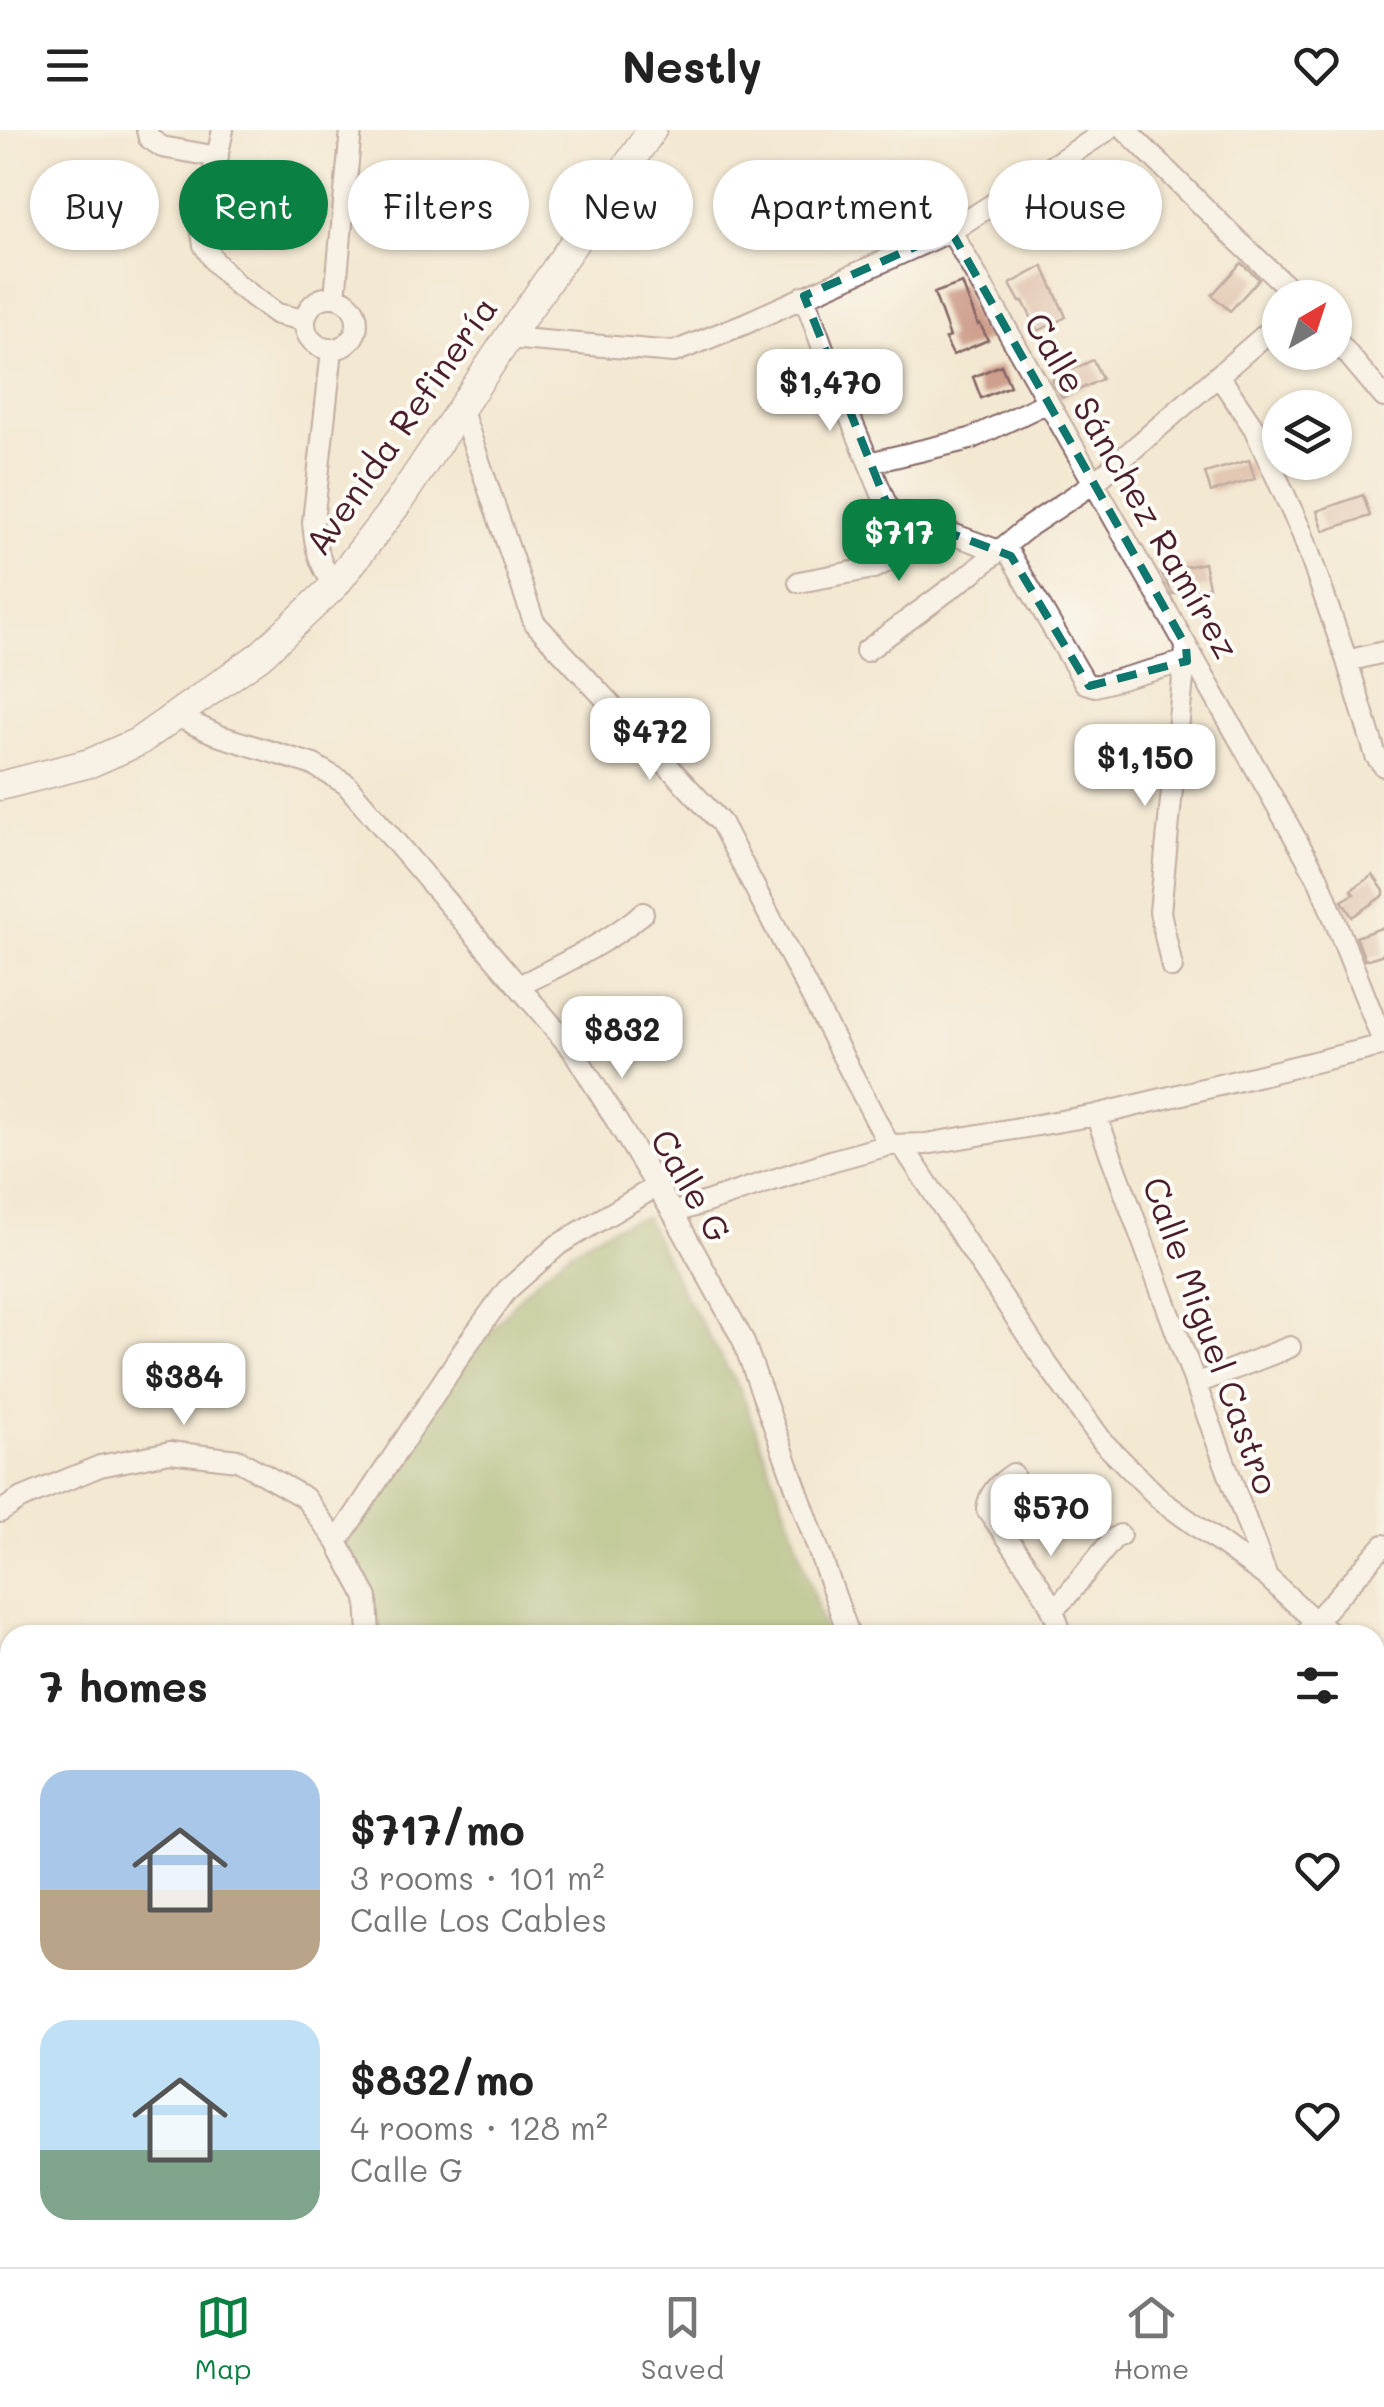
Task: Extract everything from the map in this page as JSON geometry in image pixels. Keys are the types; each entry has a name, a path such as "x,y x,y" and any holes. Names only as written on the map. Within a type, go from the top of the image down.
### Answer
{"main road":[{"name":"Avenida Refinería","path":"0,786 90,764 138,742 262,656 334,585 396,504 652,130"}],"street":[{"path":"148,130 148,138 162,147 218,157"},
{"path":"223,130 201,228 204,246 236,284 277,314 304,320"},
{"path":"335,296 351,130"},
{"path":"968,220 1108,130"},
{"path":"1126,130 1280,280"},
{"path":"508,338 674,352 908,250"},
{"name":"Calle Sánchez Ramírez","path":"962,250 1187,654 1318,878 1384,1044"},
{"path":"335,296 356,312 358,325 354,338 344,347 332,350 317,346 307,335 304,320 309,307 321,298 335,296"},
{"path":"804,296 906,552"},
{"path":"866,651 1028,526 1094,483 1262,338"},
{"path":"332,350 314,522 315,548 334,585"},
{"path":"1352,359 1384,397"},
{"path":"1219,376 1254,428 1302,533 1376,756 1384,766"},
{"path":"869,463 970,439 1048,402"},
{"path":"460,408 534,622 722,824 895,1145 1039,1353 1103,1442 1162,1501 1267,1577 1307,1625"},
{"path":"799,582 874,568 932,539 955,535 1002,548 1085,684 1095,686 1187,654 1160,912 1172,966"},
{"path":"1347,661 1384,652"},
{"name":"Calle G","path":"174,714 220,736 314,765 346,784 573,1050 674,1213 742,1340 845,1625"},
{"path":"519,986 600,944 642,912"},
{"path":"674,1213 834,1160 895,1145 926,1144 1096,1116 1384,1044"},
{"name":"Calle Miguel Castro","path":"1096,1116 1267,1577"},
{"path":"337,1542 468,1342 507,1290 558,1245 657,1186"},
{"path":"1195,1384 1290,1347"},
{"path":"0,1512 20,1499 100,1466 170,1452 238,1460 305,1498 337,1542 367,1598 368,1625"},
{"path":"1014,1474 998,1484 987,1509 1052,1610 1057,1625"},
{"path":"1052,1610 1120,1535"},
{"path":"1314,1625 1384,1545"}],"highlighted area":[{"path":"951,231 1186,646 1187,661 1089,686 1011,556 955,535 906,552 804,296"}],"green space":[{"path":"645,1217 685,1296 741,1391 791,1523 823,1625 378,1625 374,1602 343,1543 496,1325 548,1269 610,1229"}],"building":[{"path":"1241,263 1259,279 1230,311 1212,295"},
{"path":"1043,266 1066,317 1038,331 1010,284"},
{"path":"962,283 988,340 953,355 934,293"},
{"path":"1093,360 1102,379 1062,398 1052,380"},
{"path":"1001,365 1010,386 981,398 973,377"},
{"path":"1249,460 1255,479 1211,492 1205,473"},
{"path":"1363,495 1370,516 1324,531 1317,511"},
{"path":"1204,563 1209,587 1173,594 1161,572"},
{"path":"1373,875 1384,895 1352,917 1342,901"},
{"path":"1384,927 1384,954 1365,960 1356,937"}]}
